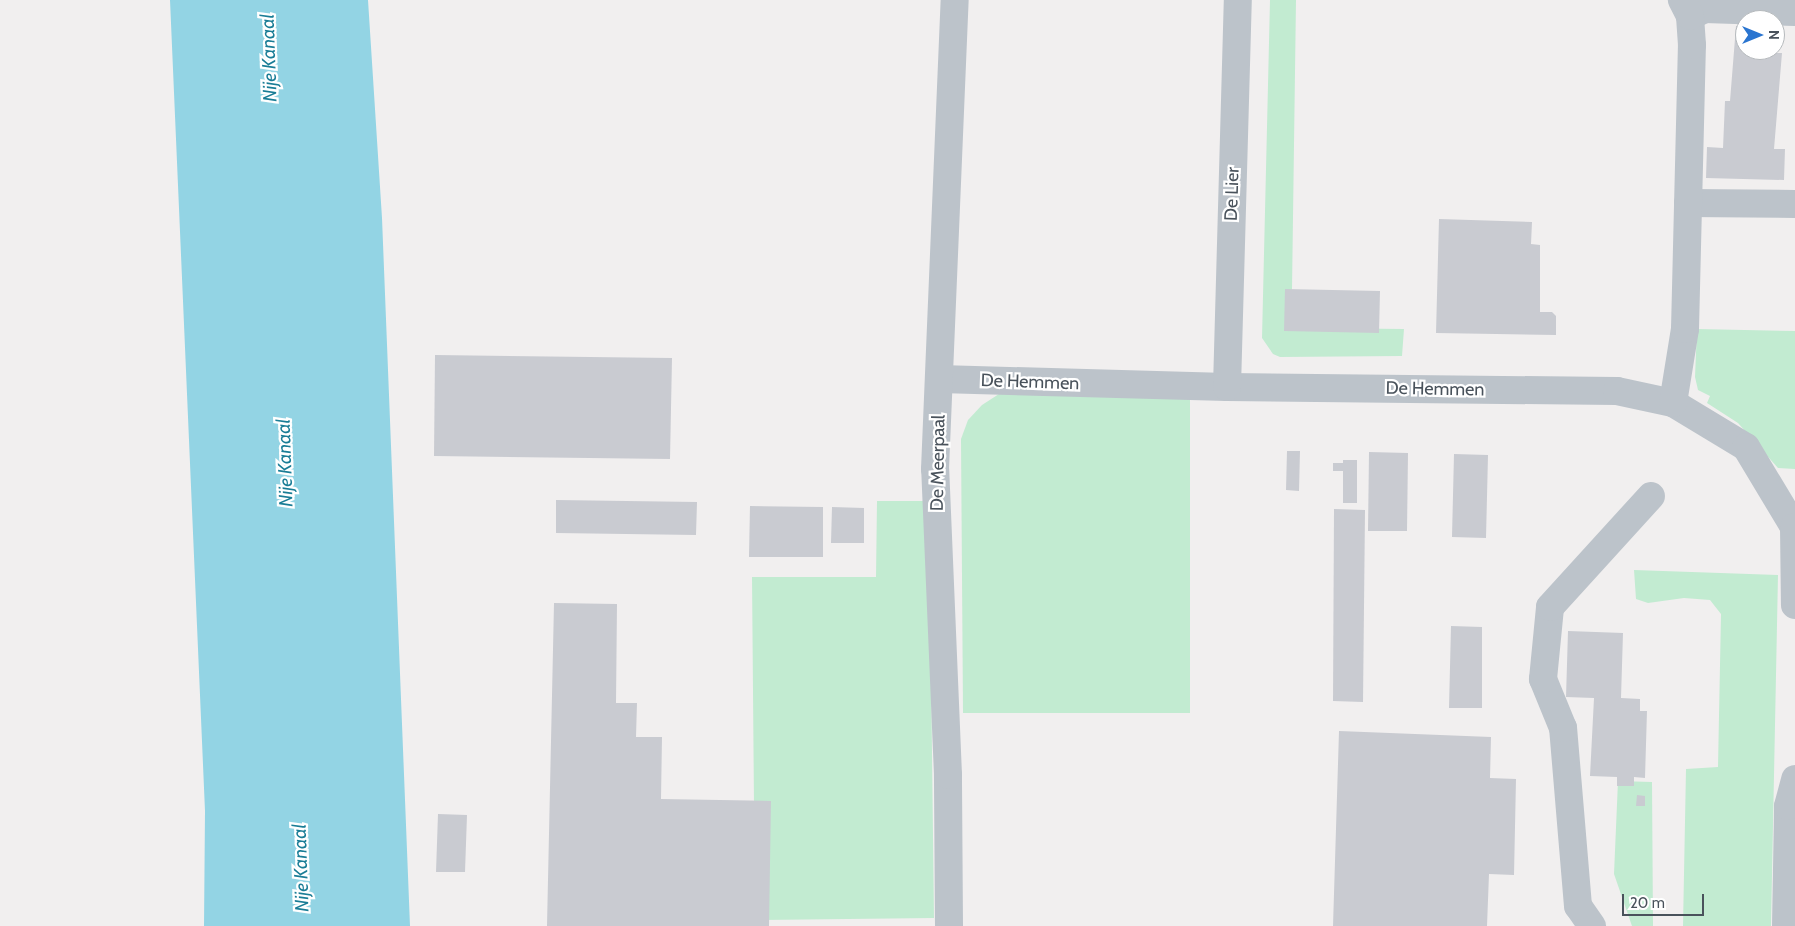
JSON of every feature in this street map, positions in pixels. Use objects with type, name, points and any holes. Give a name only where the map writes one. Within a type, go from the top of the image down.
[{"type":"street","name":"De Meerpaal","points":[[949,926],[948,775],[935,469],[954,0]]},
{"type":"street","name":"De Lier","points":[[1227,387],[1238,0]]},
{"type":"street","points":[[1673,404],[1685,329],[1692,45],[1686,8],[1795,12]]},
{"type":"street","points":[[1688,202],[1795,204]]},
{"type":"street","name":"De Hemmen","points":[[940,379],[1227,387],[1617,391],[1673,404],[1746,447],[1794,527],[1795,605]]},
{"type":"street","points":[[1592,926],[1578,906],[1563,728],[1543,680],[1550,607],[1652,496]]},
{"type":"street","points":[[1786,926],[1788,806],[1795,779]]},
{"type":"green space","points":[[1270,0],[1296,0],[1292,290],[1310,328],[1404,329],[1402,356],[1280,357],[1273,354],[1262,338]]},
{"type":"green space","points":[[1697,329],[1795,331],[1795,469],[1778,468],[1738,423],[1707,403],[1710,396],[1698,390],[1695,377]]},
{"type":"green space","points":[[1190,390],[1190,713],[963,713],[961,439],[968,420],[982,405],[999,394]]},
{"type":"green space","points":[[877,501],[929,501],[934,918],[755,920],[752,577],[876,577]]},
{"type":"green space","points":[[1634,570],[1778,575],[1771,926],[1683,926],[1686,769],[1718,767],[1721,614],[1710,600],[1684,598],[1648,603],[1636,599]]},
{"type":"green space","points":[[1618,781],[1652,782],[1653,926],[1632,926],[1614,874]]},
{"type":"water","name":"Nije Kanaal","points":[[170,0],[368,0],[382,218],[410,926],[204,926],[205,811]]},
{"type":"building","points":[[1735,38],[1735,60],[1781,60],[1774,149],[1785,149],[1784,180],[1706,178],[1707,147],[1723,148],[1725,101],[1730,101]]},
{"type":"building","points":[[1439,219],[1532,222],[1531,244],[1540,245],[1540,312],[1552,312],[1556,316],[1556,335],[1436,333]]},
{"type":"building","points":[[1285,289],[1380,291],[1379,333],[1284,331]]},
{"type":"building","points":[[435,355],[672,358],[670,459],[434,456]]},
{"type":"building","points":[[1287,451],[1300,451],[1299,491],[1286,490]]},
{"type":"building","points":[[1369,452],[1408,453],[1407,531],[1368,531]]},
{"type":"building","points":[[1454,454],[1488,455],[1486,538],[1452,537]]},
{"type":"building","points":[[1343,460],[1357,460],[1357,503],[1343,503],[1343,471],[1333,471],[1333,463],[1343,463]]},
{"type":"building","points":[[556,500],[697,502],[696,535],[556,533]]},
{"type":"building","points":[[750,506],[823,507],[823,557],[749,557]]},
{"type":"building","points":[[832,507],[864,508],[864,543],[831,543]]},
{"type":"building","points":[[1334,509],[1365,510],[1363,702],[1333,701]]},
{"type":"building","points":[[554,603],[617,604],[616,703],[637,703],[636,737],[662,737],[661,799],[771,801],[769,926],[547,926]]},
{"type":"building","points":[[1451,626],[1482,627],[1482,708],[1449,708]]},
{"type":"building","points":[[1568,631],[1623,633],[1621,698],[1640,699],[1640,711],[1647,711],[1645,778],[1634,777],[1634,786],[1617,786],[1617,777],[1590,776],[1594,698],[1566,697]]},
{"type":"building","points":[[1339,731],[1491,737],[1490,778],[1516,779],[1514,875],[1489,874],[1487,926],[1333,926]]},
{"type":"building","points":[[1637,795],[1645,796],[1645,806],[1636,806]]},
{"type":"building","points":[[438,814],[467,815],[465,872],[436,872]]}]
